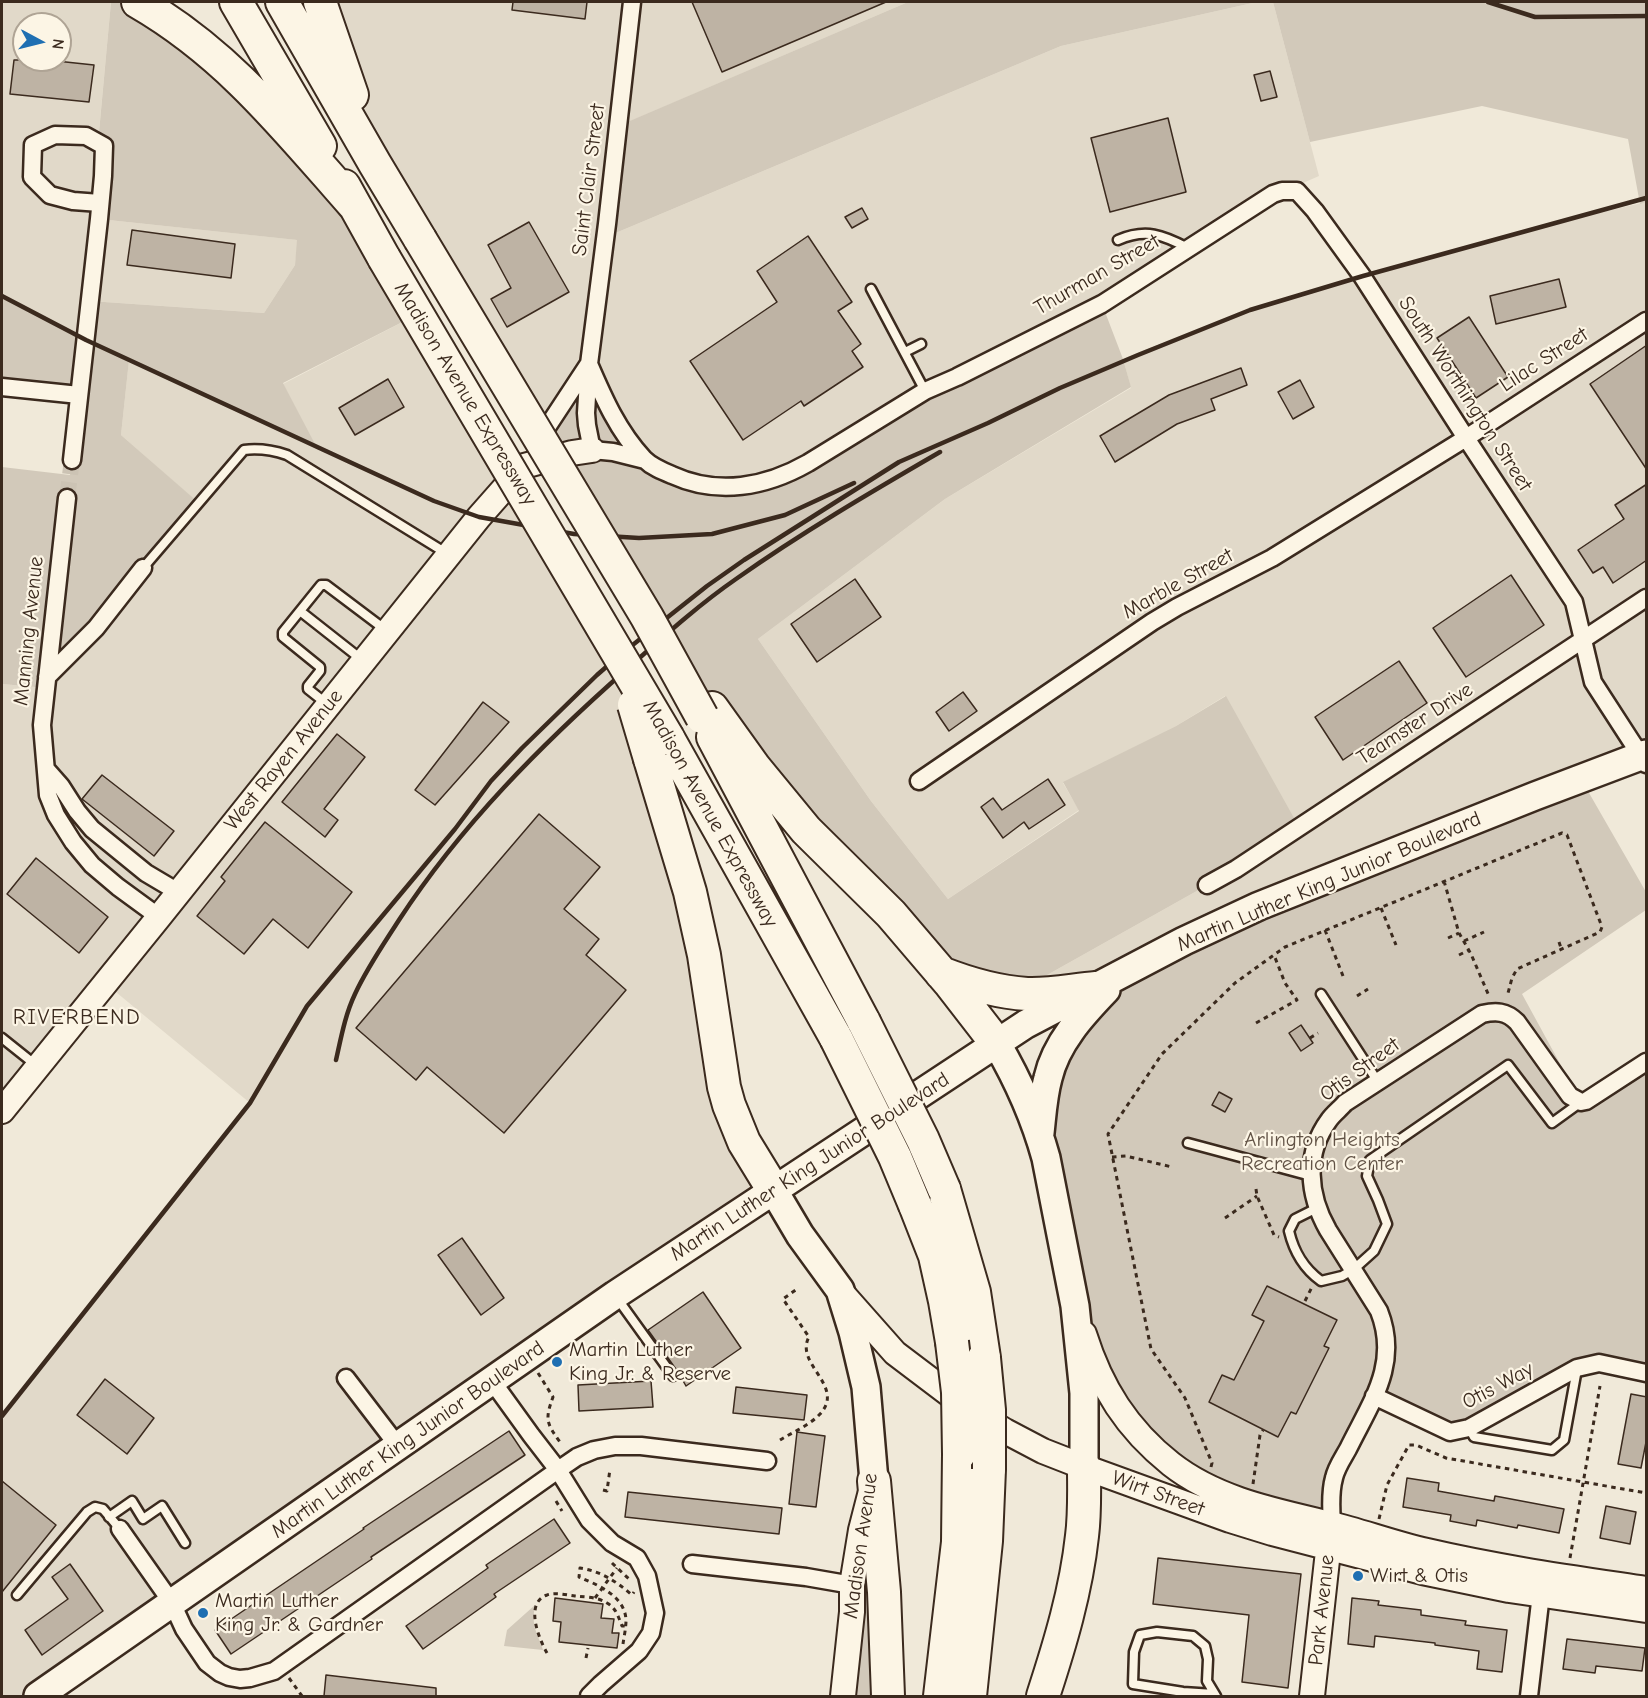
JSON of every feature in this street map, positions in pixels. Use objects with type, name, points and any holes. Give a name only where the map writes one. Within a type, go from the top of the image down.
[{"type":"highway","points":[[138,2],[184,31],[225,65],[266,106],[354,205]]},
{"type":"highway","name":"Madison Avenue Expressway","points":[[236,2],[384,258],[620,655],[659,748],[836,1038],[896,1157],[934,1256],[945,1301],[958,1392],[958,1542],[940,1696]]},
{"type":"highway","name":"Madison Avenue Expressway","points":[[282,2],[375,164],[707,713],[923,1140],[944,1189],[974,1292],[989,1410],[986,1541],[970,1696]]},
{"type":"highway","points":[[320,2],[375,164]]},
{"type":"highway","points":[[707,713],[806,830],[891,914],[997,1044]]},
{"type":"highway","points":[[659,748],[705,955],[724,1087],[744,1142],[774,1191]]},
{"type":"highway","points":[[941,973],[982,987],[1029,994],[1107,983]]},
{"type":"highway","points":[[1043,1696],[1073,1593],[1083,1529],[1084,1467]]},
{"type":"highway","points":[[874,1481],[884,1592],[888,1696]]},
{"type":"main road","points":[[524,466],[592,450]]},
{"type":"main road","name":"West Rayen Avenue","points":[[2,1110],[479,517],[524,466]]},
{"type":"main road","name":"Martin Luther King Junior Boulevard","points":[[38,1696],[615,1295],[1026,1024],[1184,941],[1259,906],[1535,796],[1645,758]]},
{"type":"main road","points":[[1039,1134],[1048,1077],[1057,1054],[1070,1032],[1107,983]]},
{"type":"main road","name":"Wirt Street","points":[[997,1044],[1015,1074],[1039,1134],[1076,1306],[1089,1351],[1099,1375],[1121,1413],[1143,1440],[1172,1465],[1218,1492],[1278,1512],[1330,1536],[1422,1572],[1509,1590],[1647,1610]]},
{"type":"main road","name":"Wirt Street","points":[[774,1191],[800,1235],[840,1290],[895,1353],[965,1406],[1043,1451],[1230,1520],[1647,1588]]},
{"type":"main road","name":"Madison Avenue","points":[[840,1290],[866,1387],[874,1481],[861,1530],[852,1585],[852,1612],[843,1696]]},
{"type":"main road","points":[[1076,1306],[1084,1393],[1084,1467]]},
{"type":"main road","name":"Park Avenue","points":[[1312,1696],[1330,1536]]},
{"type":"street","name":"Saint Clair Street","points":[[592,450],[586,413],[589,364],[608,224],[632,2]]},
{"type":"street","points":[[72,460],[100,203],[104,146],[86,136],[55,135],[33,145],[32,177],[50,195],[73,201],[100,203]]},
{"type":"street","name":"Thurman Street","points":[[925,391],[1102,304],[1273,194],[1287,190]]},
{"type":"street","name":"South Worthington Street","points":[[1287,190],[1297,191],[1305,199],[1361,275],[1574,602],[1593,682],[1645,758]]},
{"type":"street","name":"Lilac Street","points":[[1466,438],[1647,321]]},
{"type":"street","name":"Saint Clair Street","points":[[524,466],[549,423],[589,364]]},
{"type":"street","points":[[589,364],[608,408],[645,460],[682,480],[703,485],[741,487],[790,473],[925,391]]},
{"type":"street","points":[[2,387],[79,395]]},
{"type":"street","name":"Marble Street","points":[[919,781],[1152,622],[1272,558],[1466,438]]},
{"type":"street","points":[[592,450],[613,452],[645,460]]},
{"type":"street","name":"Manning Avenue","points":[[67,498],[42,725],[48,795],[56,815],[73,842],[92,865],[159,917]]},
{"type":"street","points":[[47,677],[96,628],[143,568]]},
{"type":"street","name":"Teamster Drive","points":[[1207,885],[1236,869],[1647,598]]},
{"type":"street","points":[[46,769],[92,829],[146,873],[178,892]]},
{"type":"street","name":"Otis Street","points":[[1330,1536],[1334,1478],[1381,1383],[1386,1363],[1387,1339],[1379,1311],[1328,1230],[1317,1208],[1311,1186],[1311,1167],[1316,1145],[1330,1118],[1345,1103],[1482,1014],[1494,1011],[1510,1016],[1517,1022],[1570,1096],[1581,1102]]},
{"type":"street","points":[[1581,1102],[1647,1062]]},
{"type":"street","name":"Otis Way","points":[[1374,1396],[1450,1432],[1469,1428],[1577,1368],[1599,1363],[1647,1373]]},
{"type":"street","points":[[346,1378],[398,1446]]},
{"type":"street","points":[[492,1381],[558,1470],[589,1520],[612,1543],[637,1558],[647,1576],[655,1613],[651,1633],[639,1652],[590,1696]]},
{"type":"street","points":[[115,1523],[172,1603],[184,1629],[207,1663],[229,1677],[250,1678],[274,1671],[577,1457],[594,1450],[615,1446],[641,1446],[767,1461]]},
{"type":"street","points":[[692,1564],[806,1577],[852,1585]]},
{"type":"street","points":[[1529,1696],[1541,1594]]},
{"type":"lane","points":[[1118,240],[1144,233],[1156,234],[1188,248]]},
{"type":"lane","points":[[871,289],[925,391]]},
{"type":"lane","points":[[905,352],[921,344]]},
{"type":"lane","points":[[143,568],[244,450],[258,448],[286,455],[449,555]]},
{"type":"lane","points":[[328,705],[308,689],[320,667],[283,637],[283,632],[321,585],[326,585],[387,632]]},
{"type":"lane","points":[[300,611],[363,661]]},
{"type":"lane","points":[[1322,994],[1378,1082]]},
{"type":"lane","points":[[2,1038],[38,1066]]},
{"type":"lane","points":[[1317,1208],[1295,1219],[1289,1231],[1293,1249],[1309,1273],[1321,1281],[1342,1276],[1354,1269],[1374,1251],[1387,1224],[1367,1176],[1370,1160],[1508,1065],[1551,1122],[1581,1102]]},
{"type":"lane","points":[[1188,1143],[1311,1176]]},
{"type":"lane","points":[[615,1295],[673,1376]]},
{"type":"lane","points":[[1469,1428],[1474,1437],[1551,1450],[1564,1440],[1577,1368]]},
{"type":"lane","points":[[17,1595],[87,1512],[95,1507],[103,1509],[115,1523],[132,1501],[143,1519],[162,1506],[185,1543]]},
{"type":"lane","points":[[1157,1632],[1192,1636],[1205,1646],[1208,1659],[1207,1681],[1215,1695],[1132,1684],[1134,1652],[1140,1635],[1157,1632]]},
{"type":"path","points":[[1210,1468],[1212,1463],[1185,1398],[1150,1349],[1108,1134],[1162,1054],[1235,982],[1286,946],[1562,833],[1567,835],[1602,927],[1600,932],[1517,969],[1507,997]]},
{"type":"path","points":[[1444,881],[1459,933],[1489,996]]},
{"type":"path","points":[[1381,907],[1396,945]]},
{"type":"path","points":[[1325,930],[1343,976]]},
{"type":"path","points":[[1464,941],[1484,932]]},
{"type":"path","points":[[1448,938],[1459,933]]},
{"type":"path","points":[[1558,942],[1561,948]]},
{"type":"path","points":[[1459,955],[1469,950]]},
{"type":"path","points":[[1256,1023],[1297,1000],[1285,983],[1274,955]]},
{"type":"path","points":[[1357,996],[1368,989]]},
{"type":"path","points":[[1310,1038],[1318,1033]]},
{"type":"path","points":[[1112,1157],[1125,1156],[1172,1167]]},
{"type":"path","points":[[1256,1189],[1275,1235],[1280,1237]]},
{"type":"path","points":[[1225,1218],[1257,1196]]},
{"type":"path","points":[[1305,1301],[1312,1285]]},
{"type":"path","points":[[780,1440],[820,1414],[825,1406],[827,1395],[825,1385],[808,1357],[806,1350],[808,1337],[783,1299],[797,1289]]},
{"type":"path","points":[[538,1373],[553,1397],[547,1420],[551,1431],[560,1443]]},
{"type":"path","points":[[1569,1562],[1600,1386]]},
{"type":"path","points":[[1251,1488],[1260,1435],[1263,1430]]},
{"type":"path","points":[[1378,1523],[1387,1485],[1409,1446],[1416,1445],[1446,1458],[1647,1494]]},
{"type":"path","points":[[603,1490],[607,1491],[610,1469]]},
{"type":"path","points":[[547,1653],[537,1634],[535,1620],[539,1600],[546,1595],[595,1599],[609,1604],[617,1613],[622,1626],[626,1626],[626,1618],[619,1600],[603,1588],[579,1577],[580,1568],[592,1570],[610,1578],[632,1595],[636,1589]]},
{"type":"path","points":[[595,1599],[617,1568],[632,1584]]},
{"type":"path","points":[[586,1658],[588,1648]]},
{"type":"path","points":[[287,1675],[302,1696]]},
{"type":"shaded area","points":[[2,2],[111,2],[98,142],[99,219],[298,240],[295,265],[264,313],[90,301],[86,340],[2,296]]},
{"type":"shaded area","points":[[320,2],[908,2],[619,126],[606,237],[1061,46],[1257,2],[1273,2],[1319,176],[1287,190],[1173,258],[808,463],[741,487],[539,437],[375,164]]},
{"type":"shaded area","points":[[1646,202],[1646,754],[1118,977],[1015,993],[1236,869],[1225,696],[1176,726],[1063,783],[1079,810],[948,899],[871,801],[758,639],[945,499],[1131,388],[1123,359],[1239,315],[1361,275],[1538,227]]},
{"type":"shaded area","points":[[418,314],[620,655],[713,1005],[774,1191],[38,1696],[2,1696],[2,1416],[250,1103],[105,983],[2,1111],[2,684],[45,688],[198,503],[121,435],[129,359],[315,446],[283,384]]},
{"type":"green space","points":[[111,2],[138,2],[242,80],[418,314],[283,383],[316,446],[129,360],[121,435],[199,503],[46,688],[2,684],[2,467],[70,475],[79,396],[2,387],[2,296],[85,339],[90,301],[264,313],[295,265],[297,240],[99,219],[98,143]]},
{"type":"green space","points":[[908,2],[1257,2],[1061,46],[606,237],[618,126]]},
{"type":"green space","points":[[1273,2],[1646,2],[1646,202],[1640,204],[1628,139],[1482,106],[1310,142]]},
{"type":"green space","points":[[1102,304],[1131,387],[945,499],[758,639],[871,801],[948,899],[1079,811],[1063,782],[1176,726],[1226,696],[1299,827],[1236,869],[1015,993],[960,980],[806,830],[647,617],[549,423],[589,364],[645,460],[682,480],[764,482]]},
{"type":"green space","name":"Arlington Heights Recreation Center","points":[[1581,779],[1646,892],[1646,910],[1522,994],[1581,1102],[1646,1062],[1646,1373],[1599,1363],[1450,1432],[1374,1396],[1334,1478],[1331,1512],[1646,1610],[1204,1485],[1099,1375],[1043,1108],[1048,1077],[1118,977]]},
{"type":"green space","points":[[861,1530],[889,1696],[843,1696]]},
{"type":"green space","points":[[535,1605],[534,1624],[543,1650],[504,1646],[507,1630]]},
{"type":"building","points":[[513,2],[587,2],[585,19],[512,10]]},
{"type":"building","points":[[692,2],[886,2],[722,72]]},
{"type":"building","points":[[72,63],[94,65],[89,102],[10,94],[13,72],[72,72]]},
{"type":"building","points":[[1270,71],[1277,97],[1261,101],[1254,75]]},
{"type":"building","points":[[1168,118],[1186,192],[1110,212],[1091,138]]},
{"type":"building","points":[[862,208],[868,219],[852,228],[845,217]]},
{"type":"building","points":[[529,222],[569,292],[507,327],[491,299],[511,288],[488,245]]},
{"type":"building","points":[[132,230],[235,244],[231,278],[127,265]]},
{"type":"building","points":[[808,236],[852,302],[838,311],[861,344],[852,351],[863,367],[804,406],[801,401],[743,440],[690,361],[777,302],[757,271]]},
{"type":"building","points":[[1559,279],[1566,307],[1496,324],[1490,296]]},
{"type":"building","points":[[1469,317],[1508,377],[1476,398],[1437,338]]},
{"type":"building","points":[[1647,345],[1647,470],[1590,384]]},
{"type":"building","points":[[1241,368],[1247,385],[1211,399],[1215,410],[1177,424],[1115,462],[1100,436],[1169,395]]},
{"type":"building","points":[[388,379],[404,407],[355,435],[339,408]]},
{"type":"building","points":[[1300,380],[1314,407],[1293,419],[1278,392]]},
{"type":"building","points":[[1647,484],[1647,560],[1613,583],[1603,567],[1593,573],[1578,550],[1624,519],[1615,505]]},
{"type":"building","points":[[1511,575],[1544,625],[1466,677],[1433,628]]},
{"type":"building","points":[[855,579],[881,617],[817,662],[791,624]]},
{"type":"building","points":[[1399,661],[1427,703],[1343,760],[1315,717]]},
{"type":"building","points":[[963,692],[977,711],[949,731],[936,712]]},
{"type":"building","points":[[483,702],[509,722],[435,805],[415,790]]},
{"type":"building","points":[[337,734],[365,757],[324,809],[338,820],[325,837],[282,802]]},
{"type":"building","points":[[102,775],[174,831],[154,856],[82,799]]},
{"type":"building","points":[[1048,779],[1065,805],[1029,829],[1024,822],[1003,838],[981,807],[993,798],[1002,810]]},
{"type":"building","points":[[539,814],[600,867],[564,909],[599,939],[586,955],[626,990],[504,1133],[427,1067],[416,1080],[356,1028]]},
{"type":"building","points":[[265,822],[352,892],[308,948],[273,919],[244,954],[197,916],[225,881],[221,877]]},
{"type":"building","points":[[36,858],[108,917],[79,953],[7,894]]},
{"type":"building","points":[[1301,1025],[1313,1043],[1301,1051],[1289,1033]]},
{"type":"building","points":[[1219,1092],[1232,1099],[1225,1112],[1212,1105]]},
{"type":"building","points":[[462,1238],[504,1298],[481,1315],[438,1255]]},
{"type":"building","points":[[1267,1286],[1337,1320],[1324,1346],[1329,1348],[1296,1414],[1291,1412],[1278,1437],[1209,1402],[1222,1375],[1234,1380],[1264,1321],[1252,1315]]},
{"type":"building","points":[[703,1292],[741,1348],[686,1386],[648,1330]]},
{"type":"building","points":[[105,1379],[154,1418],[127,1454],[77,1415]]},
{"type":"building","points":[[651,1381],[653,1407],[579,1411],[578,1385]]},
{"type":"building","points":[[736,1387],[807,1395],[804,1420],[733,1413]]},
{"type":"building","points":[[1631,1394],[1647,1397],[1647,1437],[1641,1468],[1618,1464]]},
{"type":"building","points":[[509,1431],[525,1455],[371,1557],[372,1559],[231,1654],[215,1630]]},
{"type":"building","points":[[797,1432],[825,1436],[816,1507],[789,1504]]},
{"type":"building","points":[[1407,1478],[1439,1483],[1438,1491],[1494,1501],[1495,1496],[1564,1509],[1559,1533],[1477,1520],[1476,1526],[1450,1521],[1451,1515],[1403,1507]]},
{"type":"building","points":[[2,1481],[56,1525],[2,1592]]},
{"type":"building","points":[[628,1492],[782,1508],[779,1534],[625,1517]]},
{"type":"building","points":[[1606,1506],[1636,1512],[1630,1544],[1600,1538]]},
{"type":"building","points":[[554,1519],[570,1543],[494,1594],[496,1597],[423,1649],[406,1626],[488,1568],[486,1565]]},
{"type":"building","points":[[1158,1558],[1301,1574],[1288,1688],[1242,1682],[1249,1615],[1153,1604]]},
{"type":"building","points":[[70,1564],[103,1611],[42,1655],[25,1630],[68,1599],[52,1577]]},
{"type":"building","points":[[555,1598],[603,1604],[601,1618],[614,1619],[612,1633],[619,1633],[617,1648],[559,1642],[561,1622],[553,1621]]},
{"type":"building","points":[[1352,1598],[1379,1601],[1378,1605],[1421,1610],[1421,1615],[1466,1621],[1465,1625],[1507,1630],[1502,1672],[1477,1669],[1479,1651],[1435,1645],[1435,1643],[1375,1636],[1374,1647],[1348,1644]]},
{"type":"building","points":[[1567,1639],[1645,1648],[1642,1671],[1596,1666],[1595,1673],[1563,1669]]},
{"type":"building","points":[[326,1675],[436,1688],[436,1696],[324,1696]]},
{"type":"tunnel","points":[[67,498],[72,460]]},
{"type":"railway","points":[[1488,2],[1535,17],[1646,16]]},
{"type":"railway","points":[[2,1416],[250,1103],[307,1006],[455,829],[491,781],[597,675],[707,586],[899,462],[1138,355],[1250,310],[1363,276],[1646,198]]},
{"type":"railway","points":[[2,296],[86,340],[434,501],[479,517],[574,534],[639,538],[712,534],[785,515],[854,483]]},
{"type":"railway","points":[[336,1060],[346,1018],[355,994],[399,920],[449,851],[534,756],[627,669],[680,622],[722,589],[811,529],[940,452]]},
{"type":"place","name":"Martin Luther King Jr. & Reserve","points":[[557,1362]]},
{"type":"place","name":"Wirt & Otis","points":[[1358,1576]]},
{"type":"place","name":"Martin Luther King Jr. & Gardner","points":[[203,1613]]},
{"type":"district","name":"RIVERBEND","points":[[77,1018]]}]
